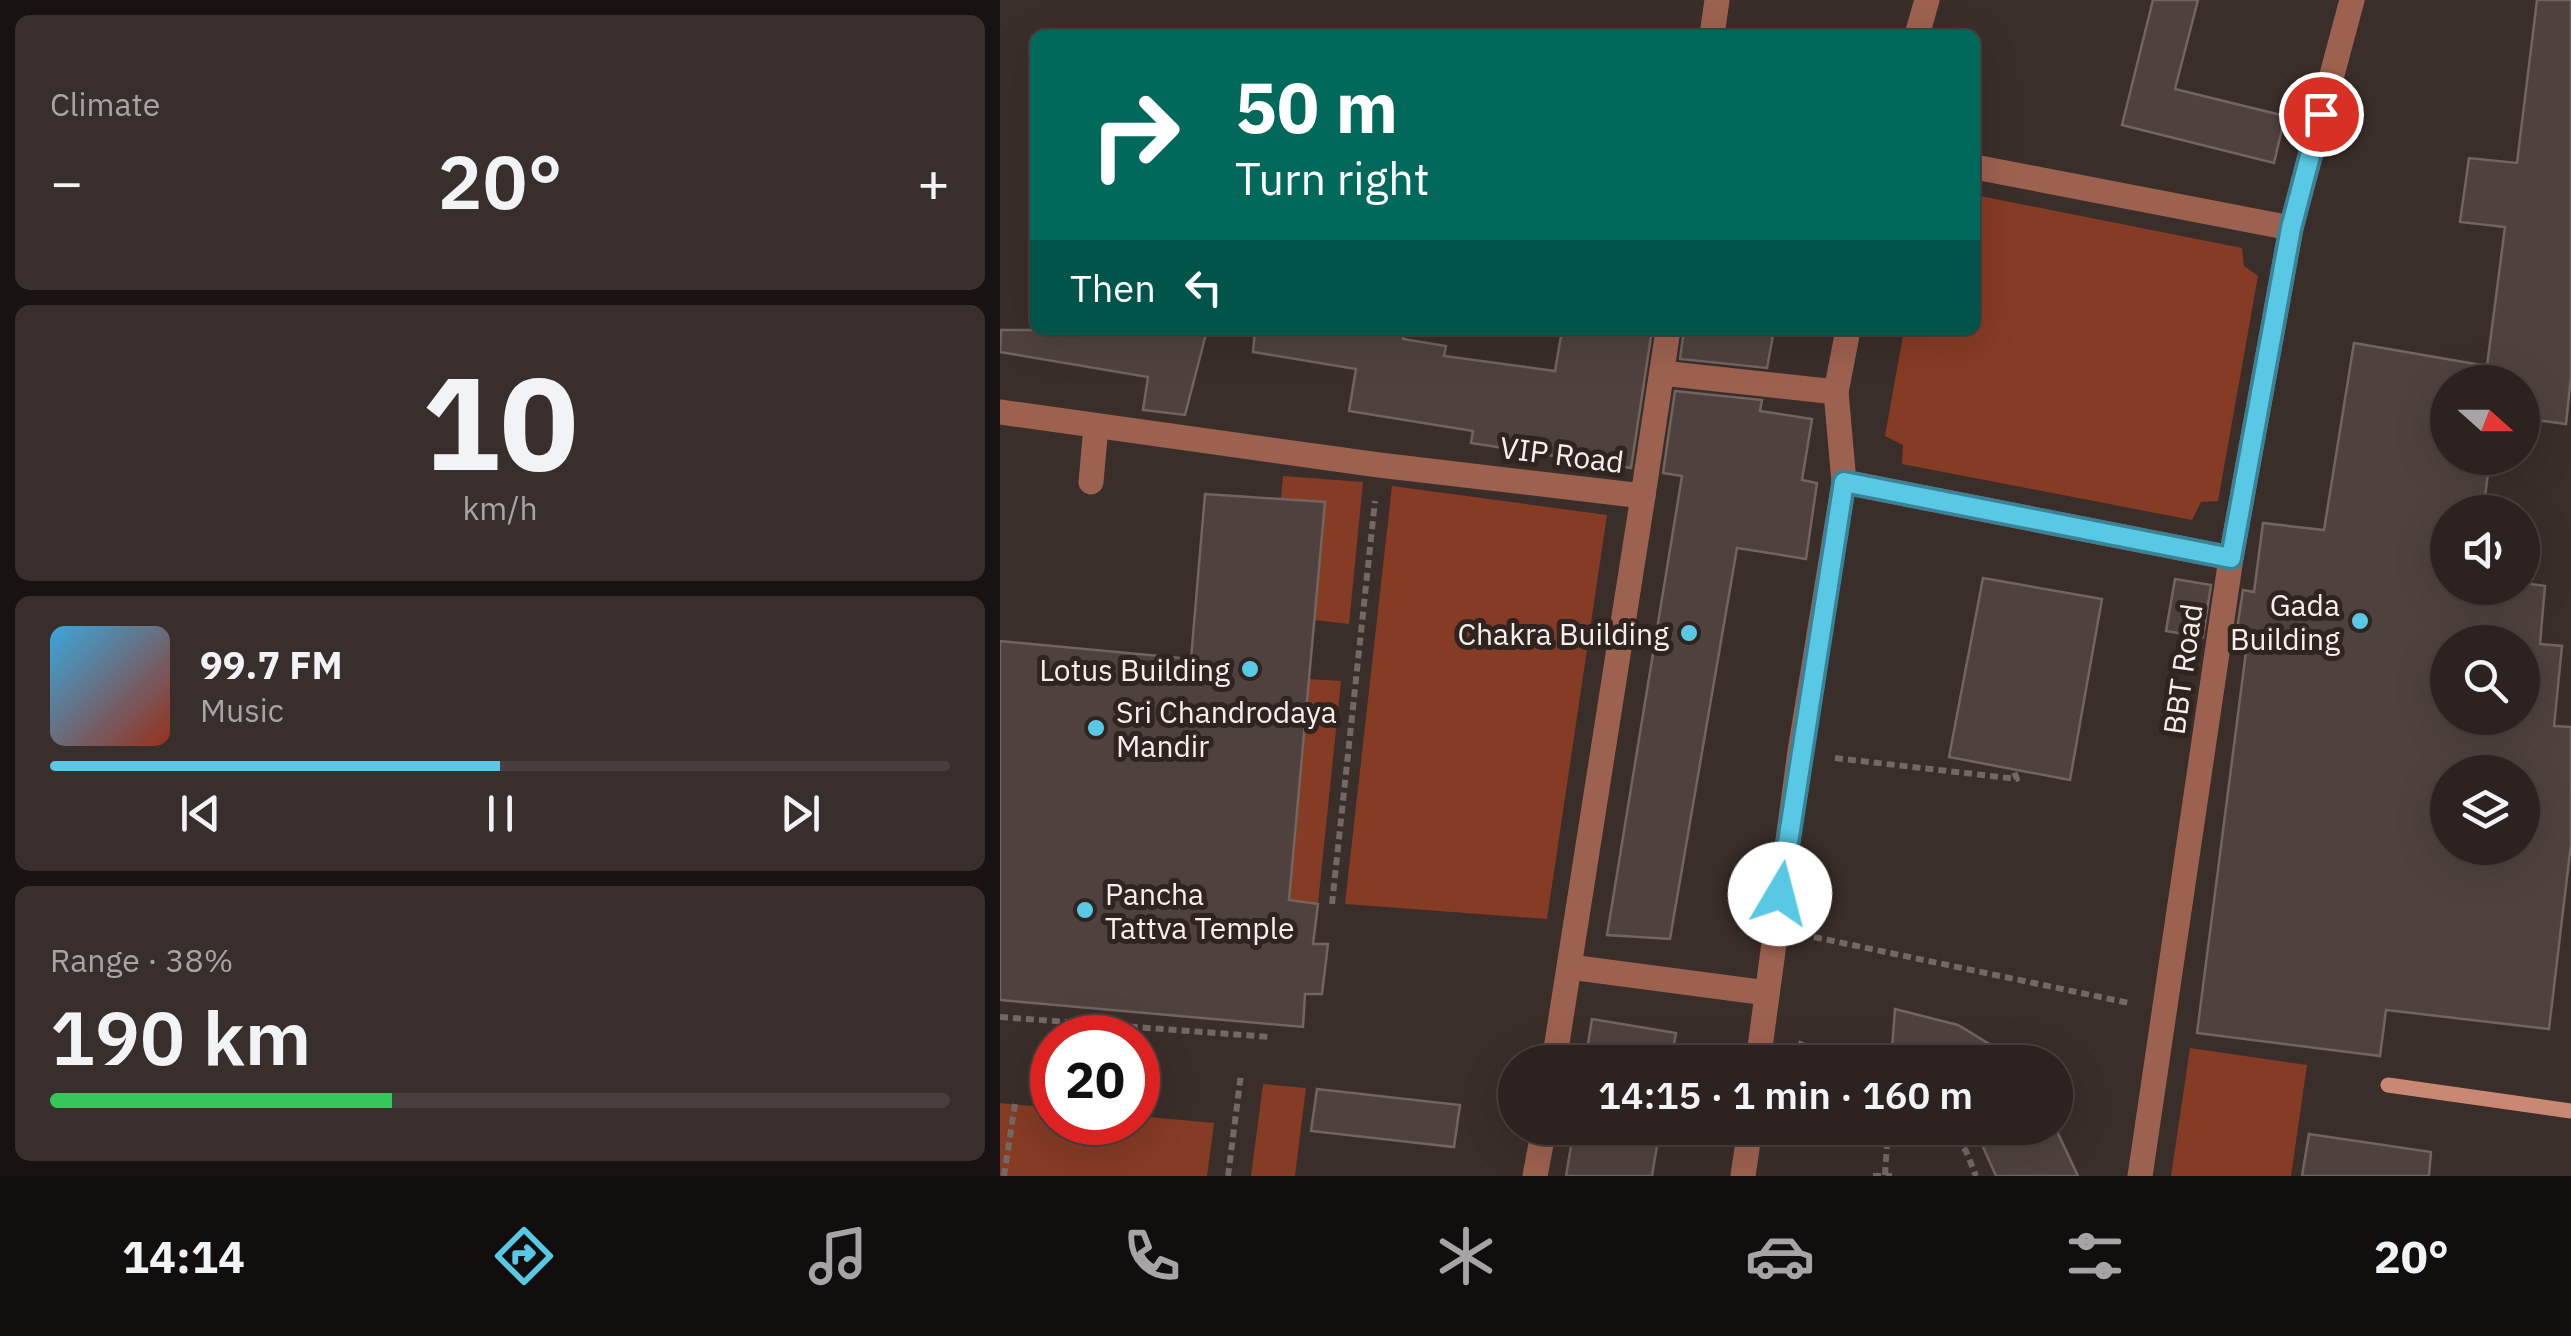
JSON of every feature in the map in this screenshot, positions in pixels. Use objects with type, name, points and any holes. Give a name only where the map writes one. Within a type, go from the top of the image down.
[{"type":"street","points":[[1713,30],[1717,0]]},
{"type":"street","points":[[1918,30],[1927,0]]},
{"type":"street","name":"BBT Road","points":[[2140,1176],[2231,558],[2291,228],[2352,0]]},
{"type":"street","points":[[1980,168],[2291,228]]},
{"type":"street","points":[[1644,496],[1667,335]]},
{"type":"street","points":[[1760,1045],[1800,751],[1844,482],[1836,392],[1847,335]]},
{"type":"street","points":[[1662,373],[1836,392]]},
{"type":"street","name":"VIP Road","points":[[1000,412],[1379,466],[1644,496],[1557,1045]]},
{"type":"street","points":[[1090,482],[1096,426]]},
{"type":"street","points":[[1844,482],[2231,558]]},
{"type":"street","points":[[1570,967],[1767,992]]},
{"type":"street","points":[[1536,1176],[1541,1145]]},
{"type":"street","points":[[1743,1176],[1748,1145]]},
{"type":"path","points":[[1332,904],[1379,466]]},
{"type":"path","points":[[1800,751],[2017,779],[2013,769]]},
{"type":"path","points":[[1775,929],[2165,1010]]},
{"type":"path","points":[[1000,1017],[1270,1037]]},
{"type":"path","points":[[1791,1039],[1803,1045]]},
{"type":"path","points":[[1228,1176],[1242,1074]]},
{"type":"path","points":[[1004,1176],[1015,1104]]},
{"type":"path","points":[[1872,1176],[1888,1175],[1888,1145]]},
{"type":"path","points":[[1961,1145],[1976,1176]]},
{"type":"shaded area","points":[[1980,196],[2242,248],[2244,266],[2258,276],[2218,501],[2201,502],[2192,520],[1902,464],[1903,445],[1885,436],[1903,335],[1980,335]]},
{"type":"shaded area","points":[[1283,476],[1363,482],[1349,624],[1314,620],[1325,502],[1281,498]]},
{"type":"shaded area","points":[[1392,486],[1607,515],[1547,919],[1345,904]]},
{"type":"shaded area","points":[[1309,679],[1341,681],[1318,904],[1289,900]]},
{"type":"shaded area","points":[[2190,1048],[2307,1065],[2291,1176],[2171,1176]]},
{"type":"shaded area","points":[[1263,1084],[1306,1088],[1295,1176],[1251,1176]]},
{"type":"shaded area","points":[[1000,1103],[1030,1106],[1030,1145],[1160,1145],[1160,1118],[1214,1123],[1207,1176],[1000,1176]]},
{"type":"building","points":[[2153,0],[2198,0],[2175,89],[2285,116],[2274,163],[2122,125]]},
{"type":"building","name":"Gada Building","points":[[2537,0],[2571,0],[2571,376],[2566,424],[2540,420],[2540,365],[2487,365],[2505,227],[2460,222],[2469,158],[2517,163]]},
{"type":"building","points":[[1001,330],[1030,330],[1030,335],[1206,335],[1185,415],[1143,410],[1148,377],[1000,352]]},
{"type":"building","points":[[1255,335],[1404,335],[1403,339],[1446,346],[1444,356],[1555,371],[1561,335],[1651,335],[1631,468],[1471,443],[1473,431],[1349,411],[1356,369],[1253,352]]},
{"type":"building","points":[[1683,335],[1773,335],[1767,368],[1680,359]]},
{"type":"building","name":"Gada Building","points":[[2354,343],[2481,365],[2430,365],[2430,475],[2488,475],[2485,495],[2430,495],[2430,605],[2540,605],[2540,585],[2545,586],[2540,644],[2562,646],[2554,726],[2571,727],[2571,844],[2549,1029],[2386,1010],[2380,1056],[2197,1033],[2247,644],[2235,642],[2243,590],[2254,592],[2263,523],[2324,530]]},
{"type":"building","name":"Chakra Building","points":[[1675,391],[1762,400],[1760,411],[1812,419],[1802,480],[1817,483],[1806,559],[1737,548],[1670,939],[1607,935],[1682,476],[1663,473]]},
{"type":"building","points":[[1205,494],[1325,502],[1289,900],[1318,904],[1313,944],[1328,944],[1322,994],[1305,994],[1303,1027],[1000,1000],[1000,641],[1191,659]]},
{"type":"building","points":[[1983,578],[2102,599],[2070,780],[1949,757]]},
{"type":"building","points":[[2175,579],[2211,585],[2203,637],[2166,631]]},
{"type":"building","points":[[1895,1009],[1958,1025],[1991,1045],[1892,1045]]},
{"type":"building","points":[[1592,1019],[1676,1033],[1674,1045],[1588,1045]]},
{"type":"building","points":[[1317,1089],[1460,1105],[1454,1147],[1311,1131]]},
{"type":"building","points":[[2309,1134],[2431,1152],[2429,1176],[2302,1176]]},
{"type":"building","points":[[1571,1145],[1657,1145],[1652,1176],[1566,1176]]},
{"type":"building","points":[[1982,1145],[2063,1145],[2078,1176],[1996,1176]]},
{"type":"waterway","points":[[2388,1085],[2571,1111]]},
{"type":"place","name":"Gada Building","points":[[2360,621]]},
{"type":"place","name":"Chakra Building","points":[[1689,633]]},
{"type":"place","name":"Lotus Building","points":[[1250,669]]},
{"type":"place","name":"Sri Chandrodaya Mandir","points":[[1096,728]]},
{"type":"place","name":"Pancha Tattva Temple","points":[[1085,910]]},
{"type":"route","points":[[1780,894],[1844,482],[2231,558],[2291,228],[2321,114]]}]
